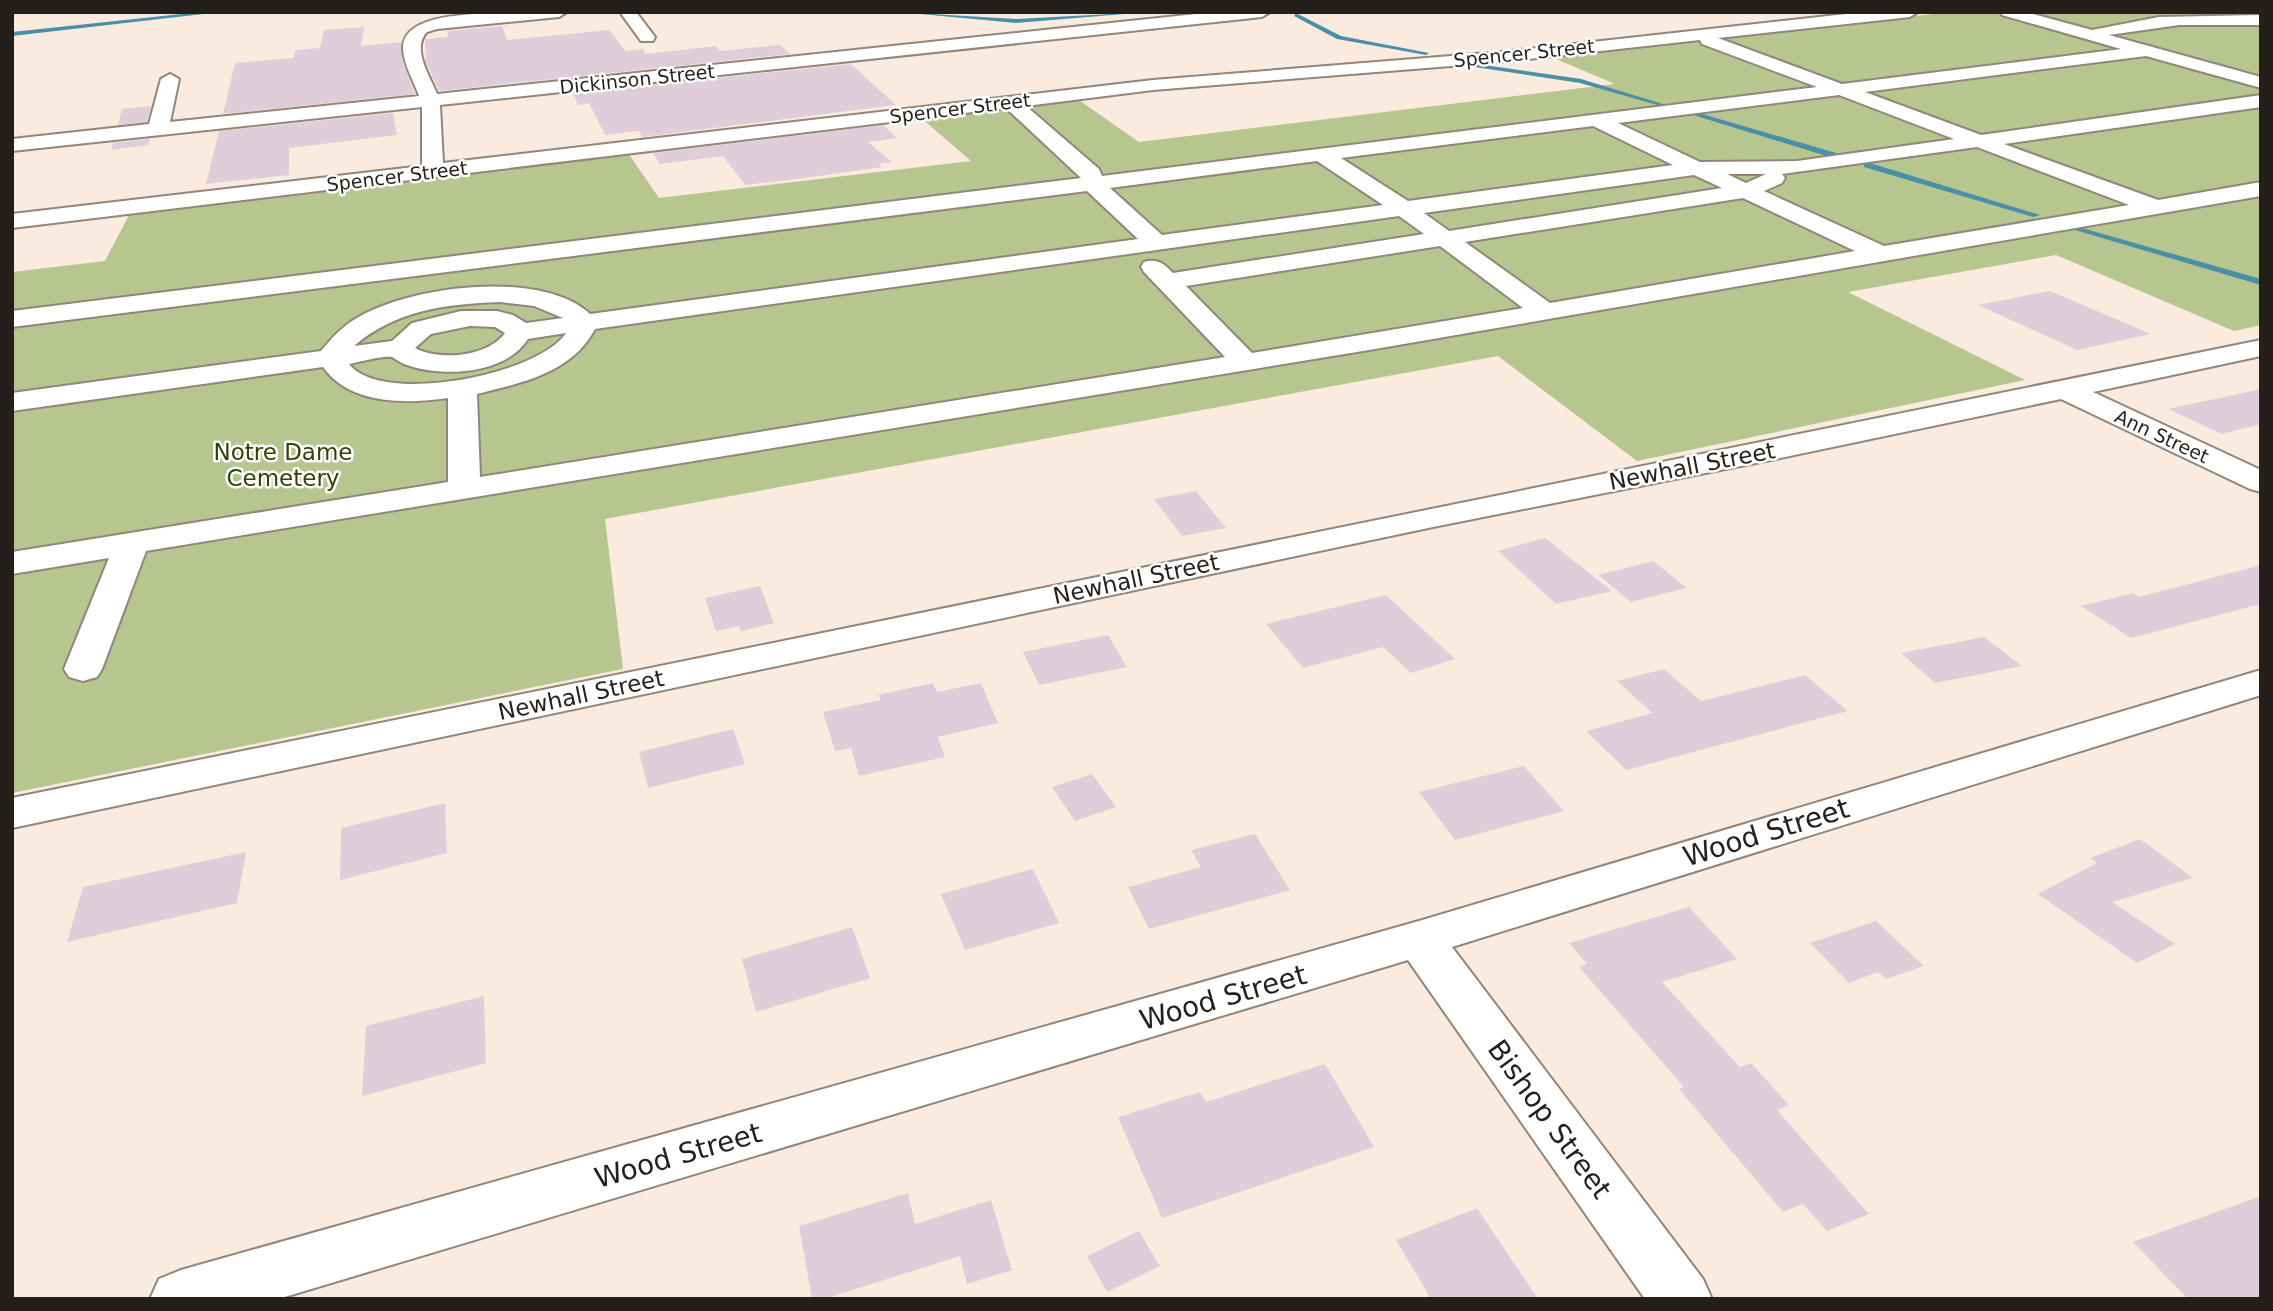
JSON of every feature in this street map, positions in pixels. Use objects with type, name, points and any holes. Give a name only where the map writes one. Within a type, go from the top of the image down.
[{"type":"street","points":[[433,172],[430,101],[413,62],[413,38],[424,27],[559,12]]},
{"type":"street","points":[[628,12],[647,37]]},
{"type":"street","name":"Dickinson Street","points":[[12,145],[1262,12]]},
{"type":"street","name":"Spencer Street","points":[[12,221],[1153,85],[1501,57],[1910,12]]},
{"type":"street","points":[[2008,12],[2261,83]]},
{"type":"street","points":[[2098,33],[2146,22],[2175,19],[2261,20]]},
{"type":"street","points":[[1708,40],[2155,207]]},
{"type":"street","points":[[12,319],[2147,51]]},
{"type":"street","points":[[2193,64],[2234,59]]},
{"type":"street","points":[[158,130],[170,79]]},
{"type":"street","points":[[401,348],[404,354],[412,359],[425,363],[461,362],[496,353],[509,346],[519,331],[1696,168],[1797,167],[2261,101]]},
{"type":"street","points":[[1010,102],[1091,174],[1093,184],[1145,244],[1167,282],[1245,361]]},
{"type":"street","points":[[1597,121],[1878,253]]},
{"type":"street","points":[[1321,155],[1403,208],[1544,311]]},
{"type":"street","points":[[1167,282],[1746,191],[1797,167]]},
{"type":"street","points":[[12,563],[464,491],[2261,189]]},
{"type":"street","points":[[500,294],[546,299],[575,312],[581,323],[580,334],[570,347],[552,359],[527,371],[462,388],[393,391],[365,387],[345,379],[334,368],[330,358],[339,344],[370,322],[418,304],[445,299],[500,294]]},
{"type":"street","points":[[401,348],[405,340],[415,332],[460,319],[504,320],[515,325],[519,331]]},
{"type":"street","points":[[12,402],[401,348]]},
{"type":"street","name":"Newhall Street","points":[[12,813],[1406,522],[1789,447],[2261,348]]},
{"type":"street","points":[[462,388],[464,491]]},
{"type":"street","name":"Ann Street","points":[[2063,389],[2261,482]]},
{"type":"street","points":[[83,668],[132,543]]},
{"type":"street","name":"Wood Street","points":[[181,1299],[1419,939],[2261,682]]},
{"type":"street","name":"Bishop Street","points":[[1419,939],[1681,1299]]},
{"type":"green space","name":"Notre Dame Cemetery","points":[[1952,12],[2261,12],[2261,325],[2234,331],[2056,255],[1848,292],[2025,380],[1637,461],[1498,356],[605,519],[623,669],[12,793],[12,272],[105,261],[129,215],[628,153],[659,198],[971,161],[920,117],[1076,98],[1139,142],[1615,84],[1549,56]]},
{"type":"building","points":[[502,26],[507,40],[609,30],[626,51],[643,49],[645,54],[716,46],[720,51],[780,45],[790,54],[439,91],[426,62],[425,39],[448,37],[447,31]]},
{"type":"building","points":[[364,27],[361,46],[402,42],[403,62],[415,94],[223,114],[235,63],[293,58],[296,50],[320,48],[324,30]]},
{"type":"building","points":[[851,64],[896,105],[642,137],[639,131],[605,135],[589,103],[578,105],[573,93]]},
{"type":"building","points":[[151,106],[147,122],[118,125],[122,109]]},
{"type":"building","points":[[393,113],[397,135],[289,148],[289,175],[206,184],[219,131]]},
{"type":"building","points":[[883,125],[897,138],[868,142],[892,162],[879,164],[882,167],[798,179],[745,185],[723,156],[660,164],[653,153]]},
{"type":"building","points":[[150,139],[148,145],[111,150],[113,143]]},
{"type":"building","points":[[2050,291],[2151,334],[2077,350],[1978,305]]},
{"type":"building","points":[[2261,389],[2261,424],[2222,434],[2168,409]]},
{"type":"building","points":[[1196,491],[1226,528],[1182,536],[1154,499]]},
{"type":"building","points":[[1545,538],[1612,591],[1556,604],[1498,551]]},
{"type":"building","points":[[1653,561],[1687,588],[1631,602],[1598,575]]},
{"type":"building","points":[[2261,565],[2261,604],[2131,638],[2081,606],[2133,593],[2139,597]]},
{"type":"building","points":[[760,586],[774,623],[741,631],[739,626],[716,631],[705,598]]},
{"type":"building","points":[[1386,595],[1455,659],[1411,673],[1383,647],[1303,668],[1266,624]]},
{"type":"building","points":[[1108,635],[1127,667],[1039,685],[1023,652]]},
{"type":"building","points":[[1984,637],[2022,666],[1935,683],[1901,653]]},
{"type":"building","points":[[1664,669],[1701,701],[1805,675],[1848,711],[1626,770],[1586,731],[1652,713],[1617,681]]},
{"type":"building","points":[[933,683],[937,692],[981,683],[998,723],[938,737],[945,757],[859,776],[851,748],[835,751],[823,712],[881,700],[878,695]]},
{"type":"building","points":[[733,729],[745,764],[648,788],[639,752]]},
{"type":"building","points":[[1524,766],[1564,811],[1455,840],[1419,792]]},
{"type":"building","points":[[1092,774],[1116,807],[1075,821],[1052,787]]},
{"type":"building","points":[[445,803],[447,853],[340,880],[341,828]]},
{"type":"building","points":[[1255,834],[1290,890],[1149,929],[1128,887],[1201,867],[1191,850]]},
{"type":"building","points":[[2140,839],[2193,878],[2112,902],[2175,944],[2137,963],[2038,894],[2097,863],[2090,858]]},
{"type":"building","points":[[246,852],[237,903],[67,942],[83,887]]},
{"type":"building","points":[[1033,869],[1059,923],[965,950],[941,894]]},
{"type":"building","points":[[1689,907],[1737,959],[1662,982],[1740,1067],[1751,1063],[1789,1105],[1777,1110],[1869,1214],[1827,1231],[1803,1204],[1783,1212],[1679,1089],[1684,1087],[1579,967],[1587,964],[1569,943]]},
{"type":"building","points":[[1876,921],[1924,966],[1886,979],[1878,972],[1849,983],[1810,943]]},
{"type":"building","points":[[852,927],[870,978],[756,1012],[742,959]]},
{"type":"building","points":[[484,996],[486,1063],[362,1096],[366,1026]]},
{"type":"building","points":[[1325,1064],[1374,1147],[1162,1218],[1118,1117],[1200,1092],[1206,1102]]},
{"type":"building","points":[[908,1193],[915,1224],[991,1200],[1012,1270],[967,1284],[960,1256],[824,1299],[812,1299],[799,1226]]},
{"type":"building","points":[[2261,1196],[2261,1299],[2188,1299],[2133,1242]]},
{"type":"building","points":[[1477,1208],[1538,1299],[1431,1299],[1396,1240]]},
{"type":"building","points":[[1139,1231],[1160,1266],[1107,1292],[1087,1256]]},
{"type":"waterway","points":[[12,34],[218,12]]},
{"type":"waterway","points":[[902,12],[1016,21],[1145,12]]},
{"type":"waterway","points":[[1296,15],[1339,38],[1426,53]]},
{"type":"waterway","points":[[1477,66],[1581,81],[1663,105]]},
{"type":"waterway","points":[[1692,113],[1833,155]]},
{"type":"waterway","points":[[1867,165],[2036,215]]},
{"type":"waterway","points":[[2078,228],[2261,282]]}]
